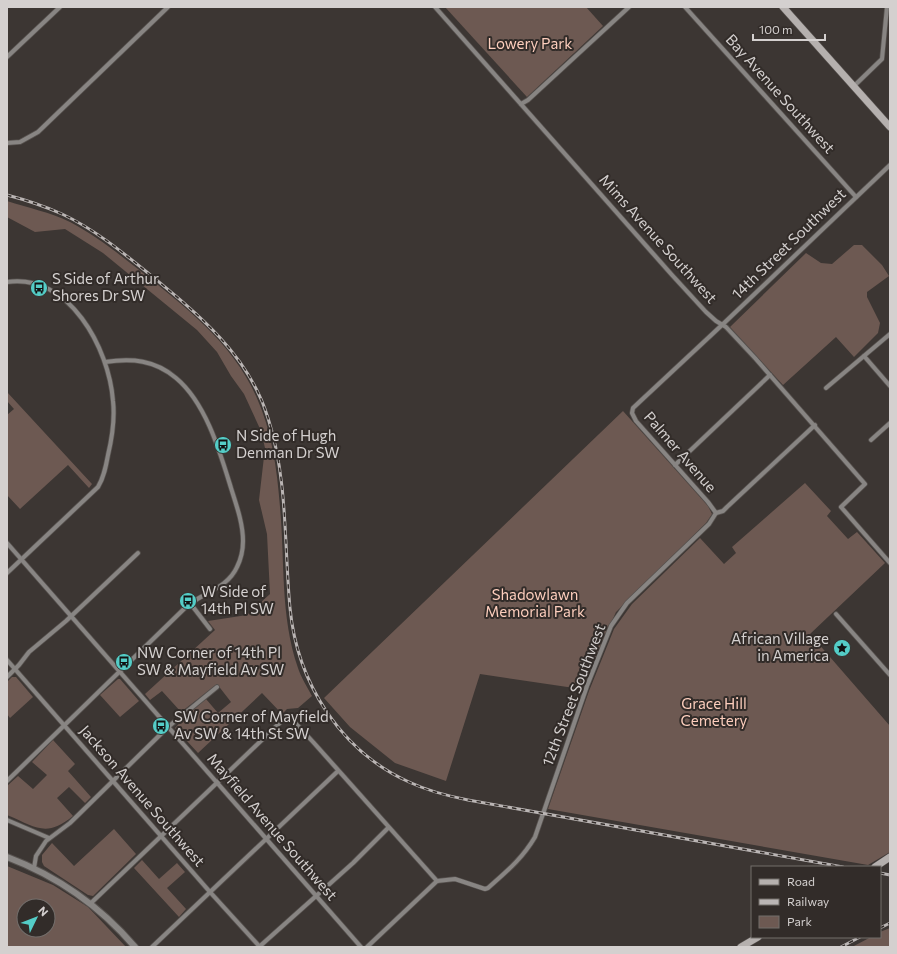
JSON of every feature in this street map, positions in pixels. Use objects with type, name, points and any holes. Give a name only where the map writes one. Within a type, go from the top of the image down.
[{"type":"main road","points":[[783,7],[890,127]]},
{"type":"main road","points":[[877,866],[890,858]]},
{"type":"main road","points":[[741,947],[756,938]]},
{"type":"street","points":[[7,57],[60,7]]},
{"type":"street","points":[[7,143],[16,143],[26,140],[38,132],[168,7]]},
{"type":"street","name":"Mims Avenue Southwest","points":[[435,7],[706,312],[726,328],[755,358],[865,484],[841,507],[890,563]]},
{"type":"street","points":[[521,104],[528,100],[629,7]]},
{"type":"street","name":"Bay Avenue Southwest","points":[[686,7],[856,197]]},
{"type":"street","points":[[854,86],[882,59],[887,7]]},
{"type":"street","name":"14th Street Southwest","points":[[634,406],[722,325],[890,164]]},
{"type":"street","points":[[7,282],[21,281],[47,288],[62,298],[75,311],[93,334],[105,362],[112,393],[113,423],[106,468],[98,487],[7,573]]},
{"type":"street","points":[[826,388],[890,334]]},
{"type":"street","points":[[864,356],[890,386]]},
{"type":"street","points":[[7,781],[190,603],[221,586],[230,578],[237,568],[241,558],[243,543],[242,533],[236,504],[223,462],[199,406],[188,390],[177,378],[155,365],[132,360],[105,362]]},
{"type":"street","points":[[675,465],[770,375]]},
{"type":"street","name":"Palmer Avenue","points":[[634,406],[632,413],[636,421],[716,513]]},
{"type":"street","points":[[871,440],[890,424]]},
{"type":"street","name":"12th Street Southwest","points":[[437,881],[455,879],[485,889],[488,888],[512,867],[527,850],[535,837],[587,686],[611,626],[627,603],[709,524],[716,513],[723,511],[815,425]]},
{"type":"street","name":"Mayfield Avenue Southwest","points":[[7,543],[361,947]]},
{"type":"street","points":[[7,677],[15,670],[29,652],[71,616],[138,553]]},
{"type":"street","points":[[190,603],[210,629]]},
{"type":"street","points":[[836,614],[890,675]]},
{"type":"street","name":"Jackson Avenue Southwest","points":[[7,660],[259,947]]},
{"type":"street","points":[[34,868],[36,856],[42,845],[49,838],[70,823],[168,728],[217,687]]},
{"type":"street","points":[[91,903],[288,715],[437,881],[367,947]]},
{"type":"street","points":[[152,947],[338,771]]},
{"type":"street","points":[[7,820],[49,838]]},
{"type":"street","points":[[259,947],[352,863],[388,828]]},
{"type":"street","points":[[7,857],[34,868],[66,886],[91,903],[117,926],[136,947]]},
{"type":"green space","name":"Lowery Park","points":[[445,7],[586,7],[603,26],[527,97]]},
{"type":"green space","points":[[7,201],[47,213],[70,222],[105,244],[172,296],[205,326],[234,358],[246,377],[262,409],[273,450],[280,507],[284,588],[288,628],[298,668],[312,696],[298,708],[287,709],[282,714],[262,693],[198,753],[175,728],[187,715],[206,699],[218,713],[231,702],[217,684],[181,712],[162,691],[150,700],[145,694],[215,630],[208,621],[247,615],[270,594],[267,534],[259,500],[265,448],[261,431],[244,394],[231,376],[217,352],[197,330],[103,253],[65,229],[35,232],[7,217]]},
{"type":"green space","points":[[854,245],[862,245],[882,265],[889,276],[867,292],[867,297],[880,323],[878,333],[854,357],[836,337],[783,385],[730,327],[806,253],[821,263],[832,264]]},
{"type":"green space","points":[[7,392],[92,484],[89,488],[68,465],[20,509],[7,495],[7,415],[14,409],[7,401]]},
{"type":"green space","name":"Shadowlawn Memorial Park","points":[[623,411],[708,506],[712,514],[706,523],[616,612],[581,689],[480,674],[446,781],[395,763],[350,727],[324,698]]},
{"type":"green space","name":"Grace Hill Cemetery","points":[[805,483],[831,511],[827,516],[848,539],[857,532],[885,563],[810,634],[890,726],[890,852],[868,865],[548,809],[589,691],[614,629],[632,604],[700,538],[724,564],[736,553],[732,547]]},
{"type":"green space","points":[[12,677],[16,677],[33,697],[10,718],[7,714],[7,682]]},
{"type":"green space","points":[[118,679],[120,679],[139,701],[120,717],[100,695]]},
{"type":"green space","points":[[53,740],[75,764],[68,771],[91,797],[85,803],[69,787],[57,798],[73,816],[64,823],[48,829],[34,826],[7,815],[7,786],[18,776],[33,789],[47,775],[32,762]]},
{"type":"green space","points":[[114,829],[136,854],[93,896],[88,895],[44,866],[42,862],[42,855],[52,843],[74,866]]},
{"type":"green space","points":[[142,860],[159,879],[177,863],[185,872],[167,888],[186,909],[179,917],[134,868]]},
{"type":"green space","points":[[7,866],[53,885],[88,907],[126,947],[7,947]]},
{"type":"green space","points":[[890,928],[890,947],[852,947],[869,938],[881,938],[881,932]]},
{"type":"railway","points":[[7,195],[48,208],[74,220],[96,233],[185,304],[219,337],[235,355],[248,374],[259,395],[268,418],[279,465],[284,512],[290,608],[294,635],[302,662],[326,711],[343,733],[362,752],[384,769],[409,782],[431,791],[453,797],[837,866]]},
{"type":"railway","points":[[881,873],[890,875]]},
{"type":"railway","points":[[881,928],[890,923]]},
{"type":"railway","points":[[841,947],[858,938]]},
{"type":"place","name":"S Side of Arthur Shores Dr SW","points":[[39,288]]},
{"type":"place","name":"N Side of Hugh Denman Dr SW","points":[[223,445]]},
{"type":"place","name":"W Side of 14th Pl SW","points":[[188,601]]},
{"type":"place","name":"African Village in America","points":[[842,648]]},
{"type":"place","name":"NW Corner of 14th Pl SW & Mayfield Av SW","points":[[124,662]]},
{"type":"place","name":"SW Corner of Mayfield Av SW & 14th St SW","points":[[161,726]]}]
